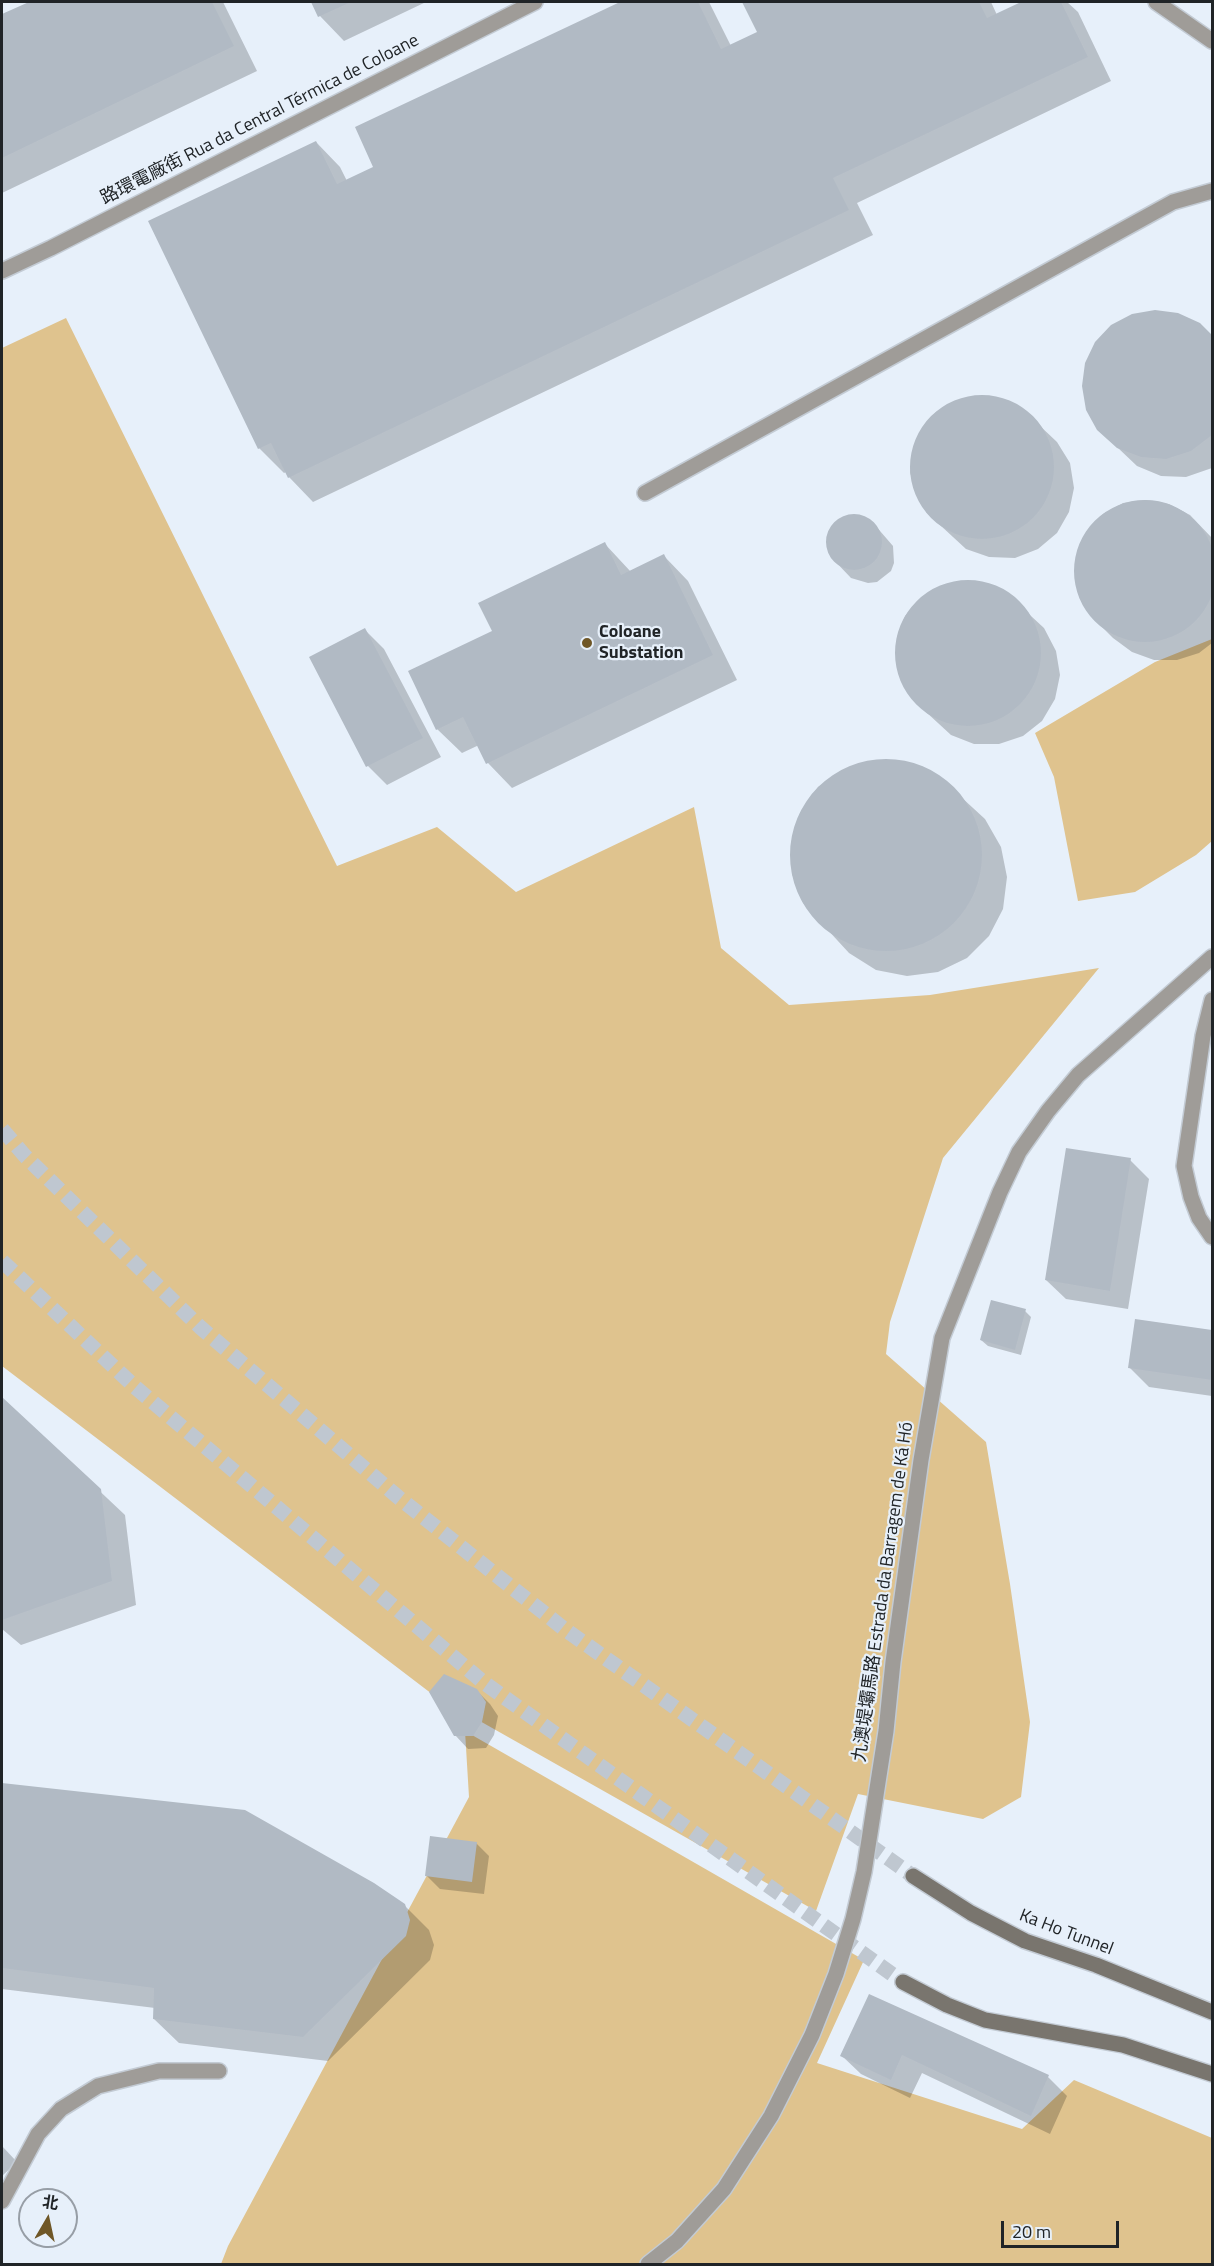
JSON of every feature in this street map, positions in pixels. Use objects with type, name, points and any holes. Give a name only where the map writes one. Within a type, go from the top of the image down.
[{"type":"main road","name":"Ka Ho Tunnel","points":[[913,1876],[971,1913],[1024,1941],[1096,1965],[1212,2012]]},
{"type":"main road","points":[[903,1982],[947,2005],[985,2020],[1123,2045],[1212,2074]]},
{"type":"street","name":"路環電廠街 Rua da Central Térmica de Coloane","points":[[2,271],[535,2]]},
{"type":"street","points":[[1156,2],[1212,41]]},
{"type":"street","points":[[645,493],[1173,202],[1212,191]]},
{"type":"street","name":"九澳堤壩馬路 Estrada da Barragem de Ká Hó","points":[[648,2265],[677,2241],[724,2190],[771,2116],[812,2034],[836,1974],[853,1919],[864,1872],[886,1731],[893,1662],[921,1460],[942,1338],[1000,1191],[1019,1152],[1048,1111],[1078,1075],[1212,957]]},
{"type":"street","points":[[1212,1000],[1203,1036],[1184,1166],[1191,1197],[1199,1218],[1212,1237]]},
{"type":"street","points":[[2,2201],[38,2133],[61,2109],[98,2086],[159,2071],[219,2071]]},
{"type":"shaded area","points":[[66,318],[337,866],[437,827],[516,892],[694,807],[721,948],[789,1005],[930,995],[1099,968],[943,1158],[890,1322],[886,1354],[986,1442],[1030,1722],[1021,1797],[983,1819],[858,1794],[816,1911],[432,1694],[2,1366],[2,348]]},
{"type":"shaded area","points":[[1212,639],[1212,841],[1196,855],[1135,892],[1078,901],[1054,777],[1035,733],[1155,662]]},
{"type":"shaded area","points":[[465,1731],[864,1960],[817,2063],[1022,2129],[1074,2080],[1212,2138],[1212,2264],[221,2264],[228,2246],[469,1797]]},
{"type":"building","points":[[29,2],[212,2],[234,46],[2,158],[2,14]]},
{"type":"building","points":[[311,2],[351,2],[318,17]]},
{"type":"building","points":[[620,2],[698,2],[721,49],[757,32],[742,2],[979,2],[987,18],[1021,2],[1061,2],[1088,57],[833,178],[849,210],[288,478],[271,443],[258,449],[148,221],[316,141],[337,184],[373,167],[355,127]]},
{"type":"building","points":[[1155,310],[1178,313],[1200,323],[1212,335],[1212,435],[1191,451],[1166,459],[1141,457],[1117,448],[1097,430],[1086,410],[1082,386],[1085,363],[1095,342],[1111,325],[1132,314]]},
{"type":"building","points":[[982,395],[1010,400],[1033,416],[1049,439],[1054,467],[1049,495],[1033,518],[1010,534],[982,539],[954,534],[931,518],[915,495],[910,467],[915,439],[931,416],[954,400]]},
{"type":"building","points":[[1145,500],[1172,505],[1195,521],[1211,544],[1216,571],[1211,598],[1195,621],[1172,637],[1145,642],[1118,637],[1095,621],[1079,598],[1074,571],[1079,544],[1095,521],[1118,505]]},
{"type":"building","points":[[848,514],[860,514],[870,518],[878,526],[882,542],[878,558],[870,566],[860,570],[848,570],[838,566],[830,558],[826,548],[826,536],[830,526],[838,518]]},
{"type":"building","name":"Coloane Substation","points":[[605,542],[621,575],[664,554],[713,655],[486,764],[463,717],[436,730],[408,671],[492,631],[478,603]]},
{"type":"building","points":[[968,580],[996,586],[1020,601],[1035,625],[1041,653],[1035,681],[1020,705],[996,720],[968,726],[940,720],[916,705],[901,681],[895,653],[901,625],[916,601],[940,586]]},
{"type":"building","points":[[365,628],[423,738],[366,767],[309,657]]},
{"type":"building","points":[[877,759],[895,759],[923,766],[954,787],[975,818],[982,855],[975,892],[954,923],[923,944],[895,951],[877,951],[841,940],[812,916],[801,900],[794,883],[790,864],[790,846],[801,810],[825,781],[841,770],[858,763]]},
{"type":"building","points":[[1066,1148],[1131,1158],[1110,1291],[1045,1280]]},
{"type":"building","points":[[991,1300],[1026,1309],[1015,1350],[980,1340]]},
{"type":"building","points":[[1135,1319],[1212,1330],[1212,1380],[1128,1368]]},
{"type":"building","points":[[2,1397],[101,1489],[112,1581],[2,1620]]},
{"type":"building","points":[[444,1674],[477,1689],[486,1702],[482,1722],[473,1736],[454,1736],[429,1692]]},
{"type":"building","points":[[2,1783],[245,1810],[374,1883],[405,1904],[410,1920],[406,1936],[303,2037],[153,2019],[154,1988],[2,1968]]},
{"type":"building","points":[[430,1836],[477,1842],[472,1882],[425,1876]]},
{"type":"building","points":[[869,1994],[1049,2075],[1031,2116],[902,2055],[891,2080],[840,2056]]},
{"type":"tunnel","points":[[2,1129],[25,1156],[200,1327],[398,1497],[563,1628],[913,1876]]},
{"type":"tunnel","points":[[2,1261],[135,1387],[483,1682],[903,1982]]},
{"type":"place","name":"Coloane Substation","points":[[587,643]]}]
